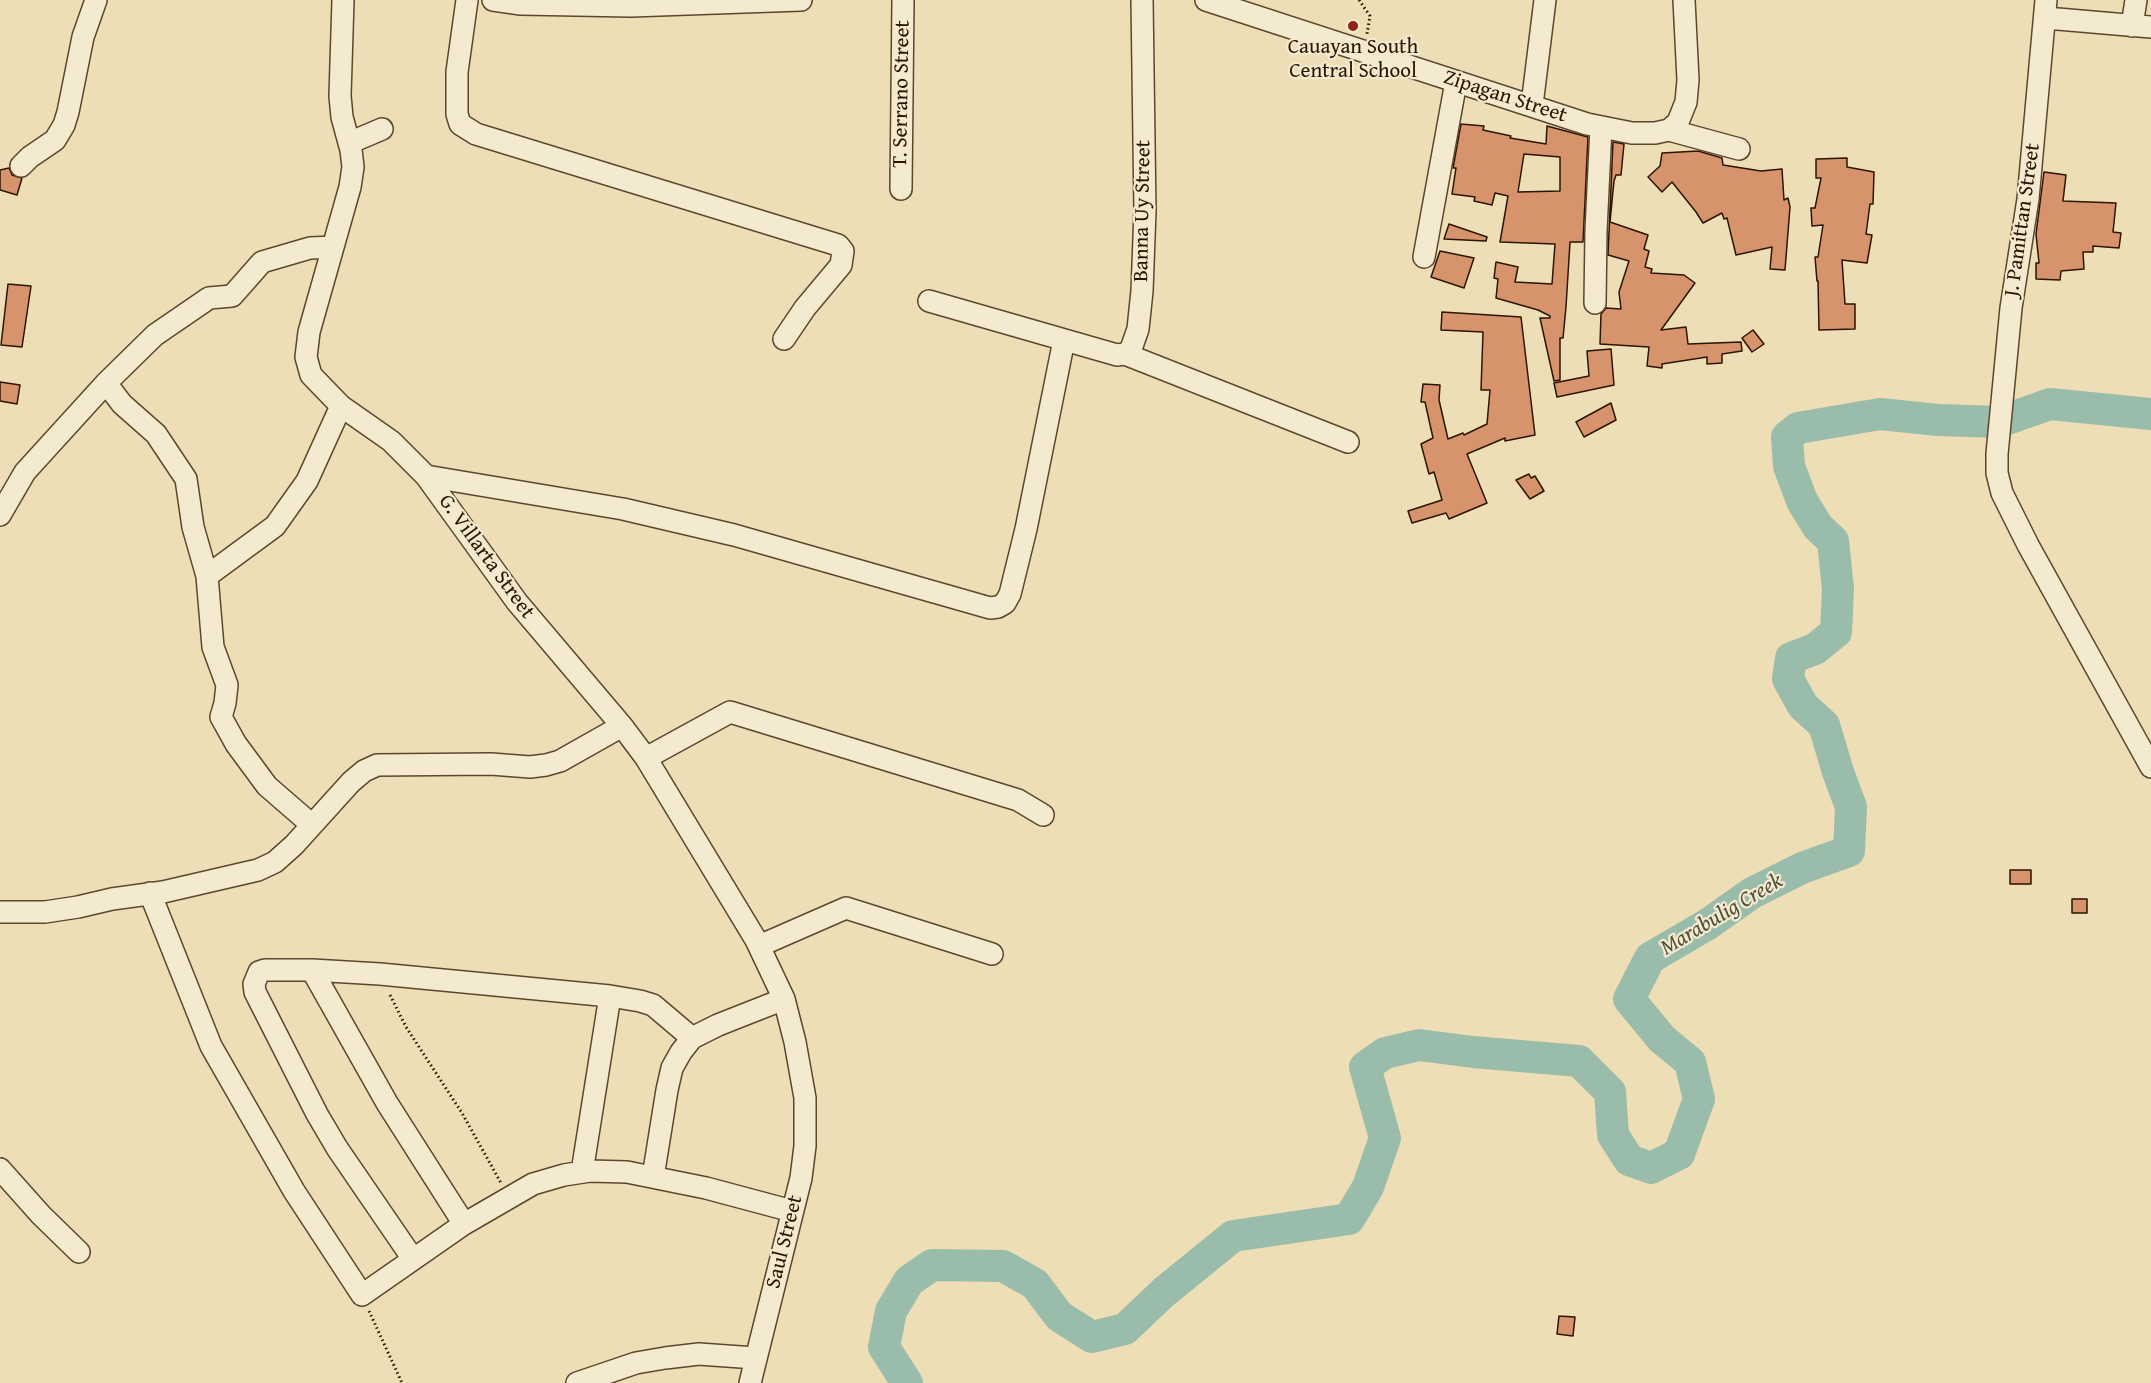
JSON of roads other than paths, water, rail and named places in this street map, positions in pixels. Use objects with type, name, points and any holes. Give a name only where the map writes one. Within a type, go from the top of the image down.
[{"type":"street","points":[[21,166],[55,140],[64,125],[83,37],[96,0]]},
{"type":"street","name":"G. Villarta Street","points":[[343,0],[340,96],[352,167],[350,187],[309,332],[306,357],[311,375],[340,406],[391,441],[426,476],[517,602],[622,726],[646,758],[759,946],[784,999],[795,1042],[805,1098]]},
{"type":"street","points":[[467,0],[457,72],[456,114],[460,124],[476,134],[838,245],[843,251],[841,265],[805,308],[784,339]]},
{"type":"street","points":[[493,0],[521,4],[574,6],[801,0]]},
{"type":"street","name":"T. Serrano Street","points":[[901,189],[903,0]]},
{"type":"street","name":"Banna Uy Street","points":[[1125,354],[1131,349],[1138,329],[1142,291],[1144,211],[1142,0]]},
{"type":"street","name":"Zipagan Street","points":[[1206,0],[1456,82],[1601,126],[1632,133],[1655,133],[1669,130]]},
{"type":"street","points":[[1532,105],[1545,0]]},
{"type":"street","points":[[1669,130],[1678,122],[1686,102],[1688,80],[1684,0]]},
{"type":"street","points":[[2046,9],[2142,26],[2136,0]]},
{"type":"street","name":"J. Pamittan Street","points":[[2046,9],[2028,199],[2011,308],[1998,439],[1997,473],[2002,493],[2028,545],[2151,767]]},
{"type":"street","points":[[1424,257],[1456,82]]},
{"type":"street","points":[[1596,303],[1596,231],[1601,126]]},
{"type":"street","points":[[349,143],[382,129]]},
{"type":"street","points":[[1669,130],[1739,149]]},
{"type":"street","points":[[0,515],[25,472],[106,383],[155,335],[209,298],[232,296],[262,262],[310,248],[333,247]]},
{"type":"street","points":[[929,301],[1117,355],[1125,354],[1348,442]]},
{"type":"street","points":[[426,476],[634,511],[734,535],[990,608],[998,607],[1005,603],[1013,583],[1033,497],[1064,340]]},
{"type":"street","points":[[106,383],[122,404],[156,434],[186,479],[193,527],[207,576],[213,647],[227,685],[221,717],[236,744],[267,786],[312,825]]},
{"type":"street","points":[[207,576],[275,526],[307,481],[340,406]]},
{"type":"street","points":[[646,758],[730,712],[1018,800],[1043,814]]},
{"type":"street","points":[[0,912],[45,912],[258,870],[275,862],[294,845],[351,782],[364,771],[377,765],[491,764],[530,767],[546,765],[560,761],[622,726]]},
{"type":"street","points":[[150,893],[211,1046],[294,1191],[362,1295],[464,1224],[533,1184],[582,1172],[627,1172],[706,1188],[792,1211]]},
{"type":"street","points":[[759,946],[846,908],[992,954]]},
{"type":"street","points":[[413,1260],[317,1114],[255,992],[256,976],[265,970],[380,974],[640,1000],[653,1005],[692,1038]]},
{"type":"street","points":[[312,970],[387,1103],[464,1224]]},
{"type":"street","points":[[582,1172],[610,996]]},
{"type":"street","points":[[652,1177],[672,1068],[681,1052],[692,1038],[718,1025],[784,999]]},
{"type":"street","name":"Saul Street","points":[[750,1383],[801,1178],[805,1146],[805,1098]]},
{"type":"street","points":[[0,1169],[79,1252]]},
{"type":"street","points":[[577,1383],[636,1363],[664,1358],[699,1354],[755,1358]]},
{"type":"waterway","name":"Marabulig Creek","points":[[907,1383],[884,1347],[891,1311],[909,1281],[932,1265],[1003,1266],[1035,1284],[1059,1316],[1092,1337],[1125,1329],[1164,1292],[1233,1236],[1349,1219],[1368,1187],[1385,1138],[1365,1067],[1385,1053],[1419,1045],[1579,1061],[1610,1092],[1613,1135],[1629,1160],[1651,1168],[1679,1154],[1699,1099],[1690,1062],[1662,1039],[1629,999],[1650,958],[1708,924],[1752,893],[1802,868],[1849,851],[1851,807],[1824,725],[1803,706],[1788,679],[1791,658],[1815,649],[1836,632],[1838,589],[1833,541],[1818,527],[1802,501],[1789,466],[1787,437],[1798,428],[1880,414],[1938,420],[1999,422],[2050,404],[2151,414]]},
{"type":"place","name":"Cauayan South Central School","points":[[1353,26]]}]
